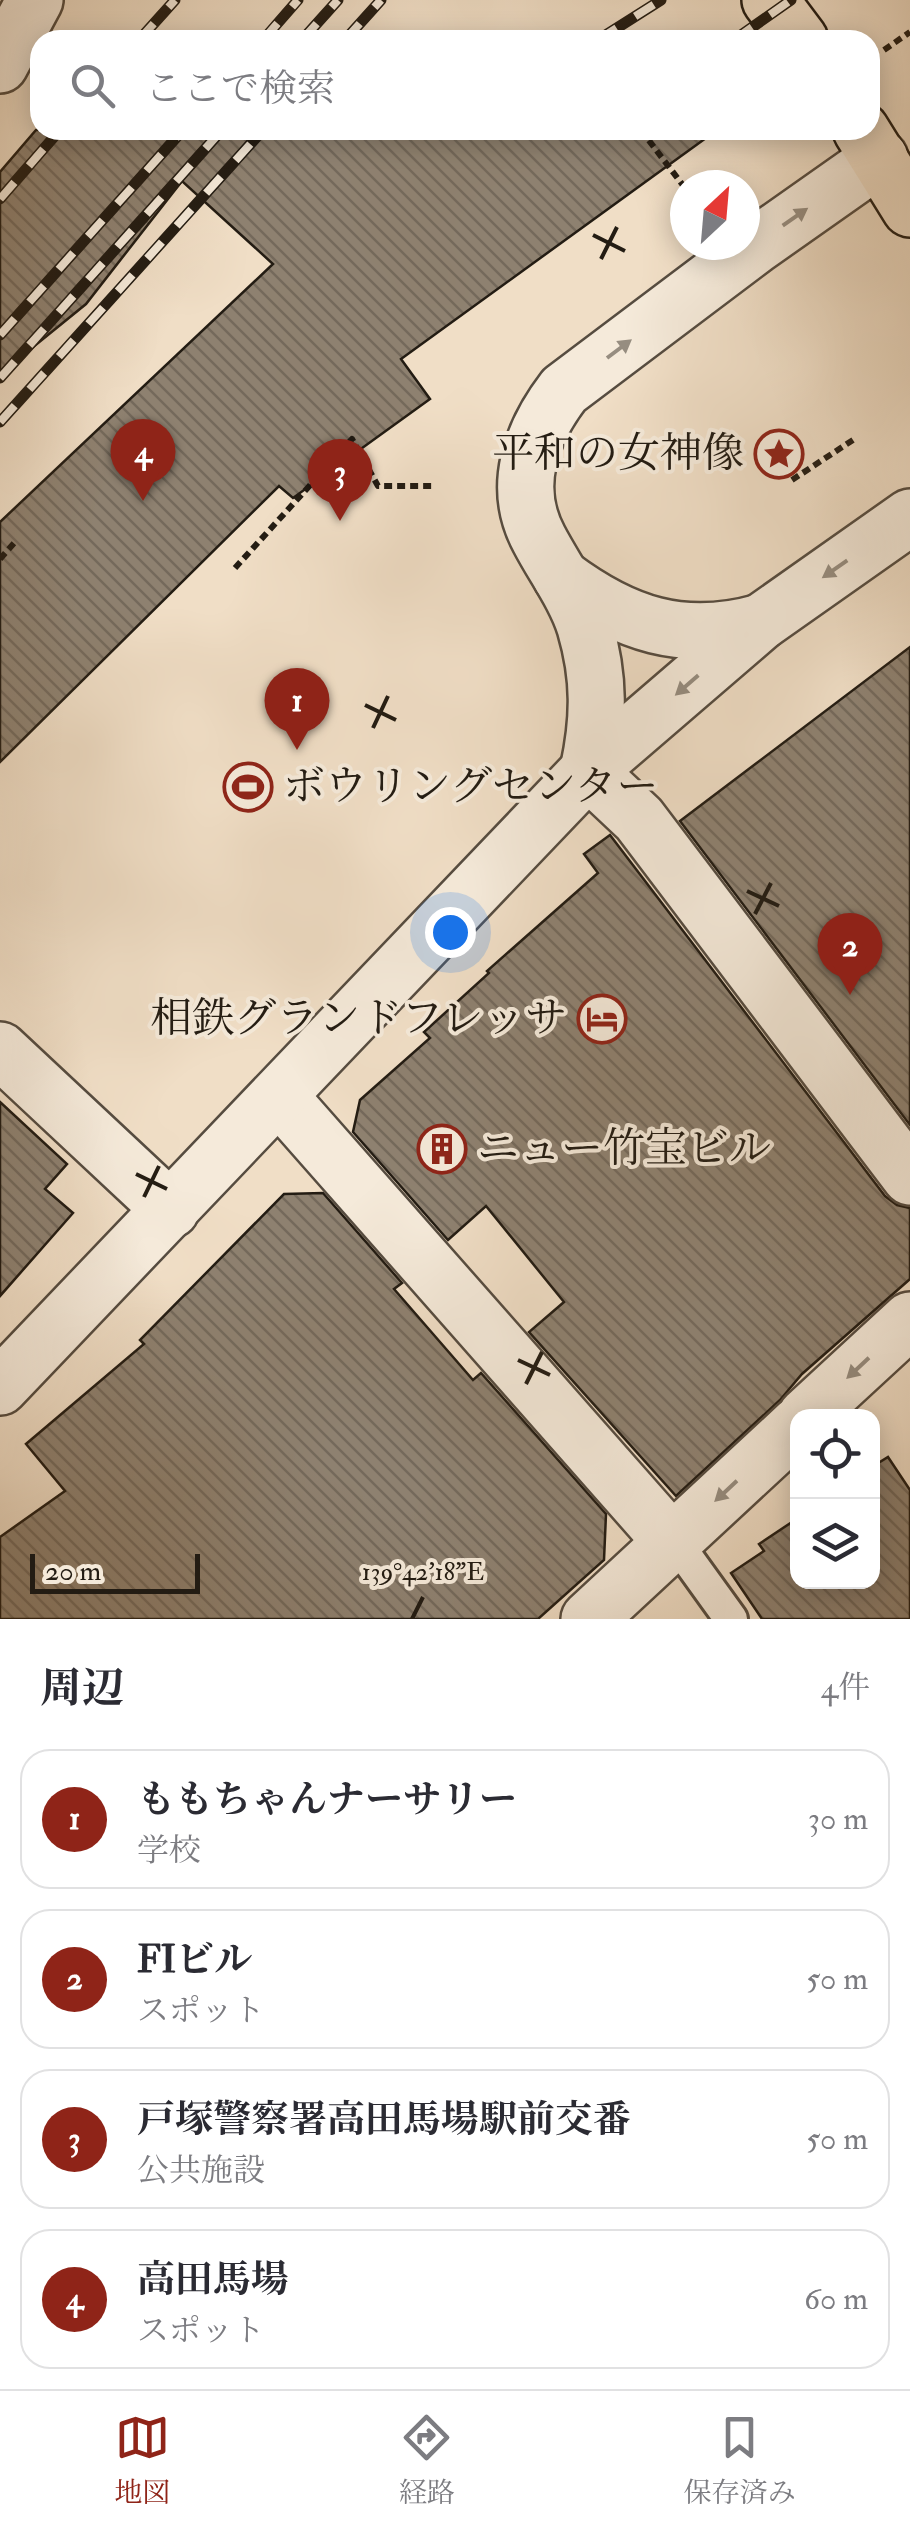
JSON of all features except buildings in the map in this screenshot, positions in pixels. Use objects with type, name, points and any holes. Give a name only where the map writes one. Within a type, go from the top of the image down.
[{"type":"main road","points":[[770,0],[792,30]]},
{"type":"main road","points":[[871,144],[910,209]]},
{"type":"street","points":[[0,65],[35,0]]},
{"type":"street","points":[[588,770],[598,723],[595,672],[584,624],[536,535],[525,488],[534,438],[546,412],[564,390],[755,246],[871,144]]},
{"type":"street","points":[[0,1388],[588,770],[761,622],[910,517]]},
{"type":"street","points":[[561,576],[592,600],[653,626],[708,632],[761,622]]},
{"type":"street","points":[[588,770],[639,819],[910,1177]]},
{"type":"street","points":[[0,1050],[171,1210]]},
{"type":"street","points":[[279,1096],[571,1403],[672,1542]]},
{"type":"street","points":[[814,1409],[910,1320]]},
{"type":"street","points":[[588,1619],[790,1431]]},
{"type":"lane","points":[[672,1542],[731,1619]]},
{"type":"path","points":[[884,50],[910,32]]},
{"type":"path","points":[[649,140],[671,170]]},
{"type":"path","points":[[236,568],[352,439],[378,486],[432,486]]},
{"type":"path","points":[[792,480],[853,440]]},
{"type":"path","points":[[0,559],[16,542]]},
{"type":"railway","points":[[148,30],[175,0]]},
{"type":"railway","points":[[272,30],[298,0]]},
{"type":"railway","points":[[311,30],[338,0]]},
{"type":"railway","points":[[354,30],[381,0]]},
{"type":"railway","points":[[614,30],[661,0]]},
{"type":"railway","points":[[748,30],[791,0]]},
{"type":"railway","points":[[0,199],[51,140]]},
{"type":"railway","points":[[0,335],[174,140]]},
{"type":"railway","points":[[0,378],[213,140]]},
{"type":"railway","points":[[0,422],[254,140]]},
{"type":"place","name":"平和の女神像","points":[[779,454]]},
{"type":"place","name":"高田馬場","points":[[143,501]]},
{"type":"place","name":"戸塚警察署高田馬場駅前交番","points":[[340,521]]},
{"type":"place","name":"ももちゃんナーサリー","points":[[297,750]]},
{"type":"place","name":"ボウリングセンター","points":[[248,787]]},
{"type":"place","name":"FIビル","points":[[850,995]]},
{"type":"place","name":"相鉄グランドフレッサ","points":[[602,1019]]},
{"type":"place","name":"ニュー竹宝ビル","points":[[442,1149]]}]
